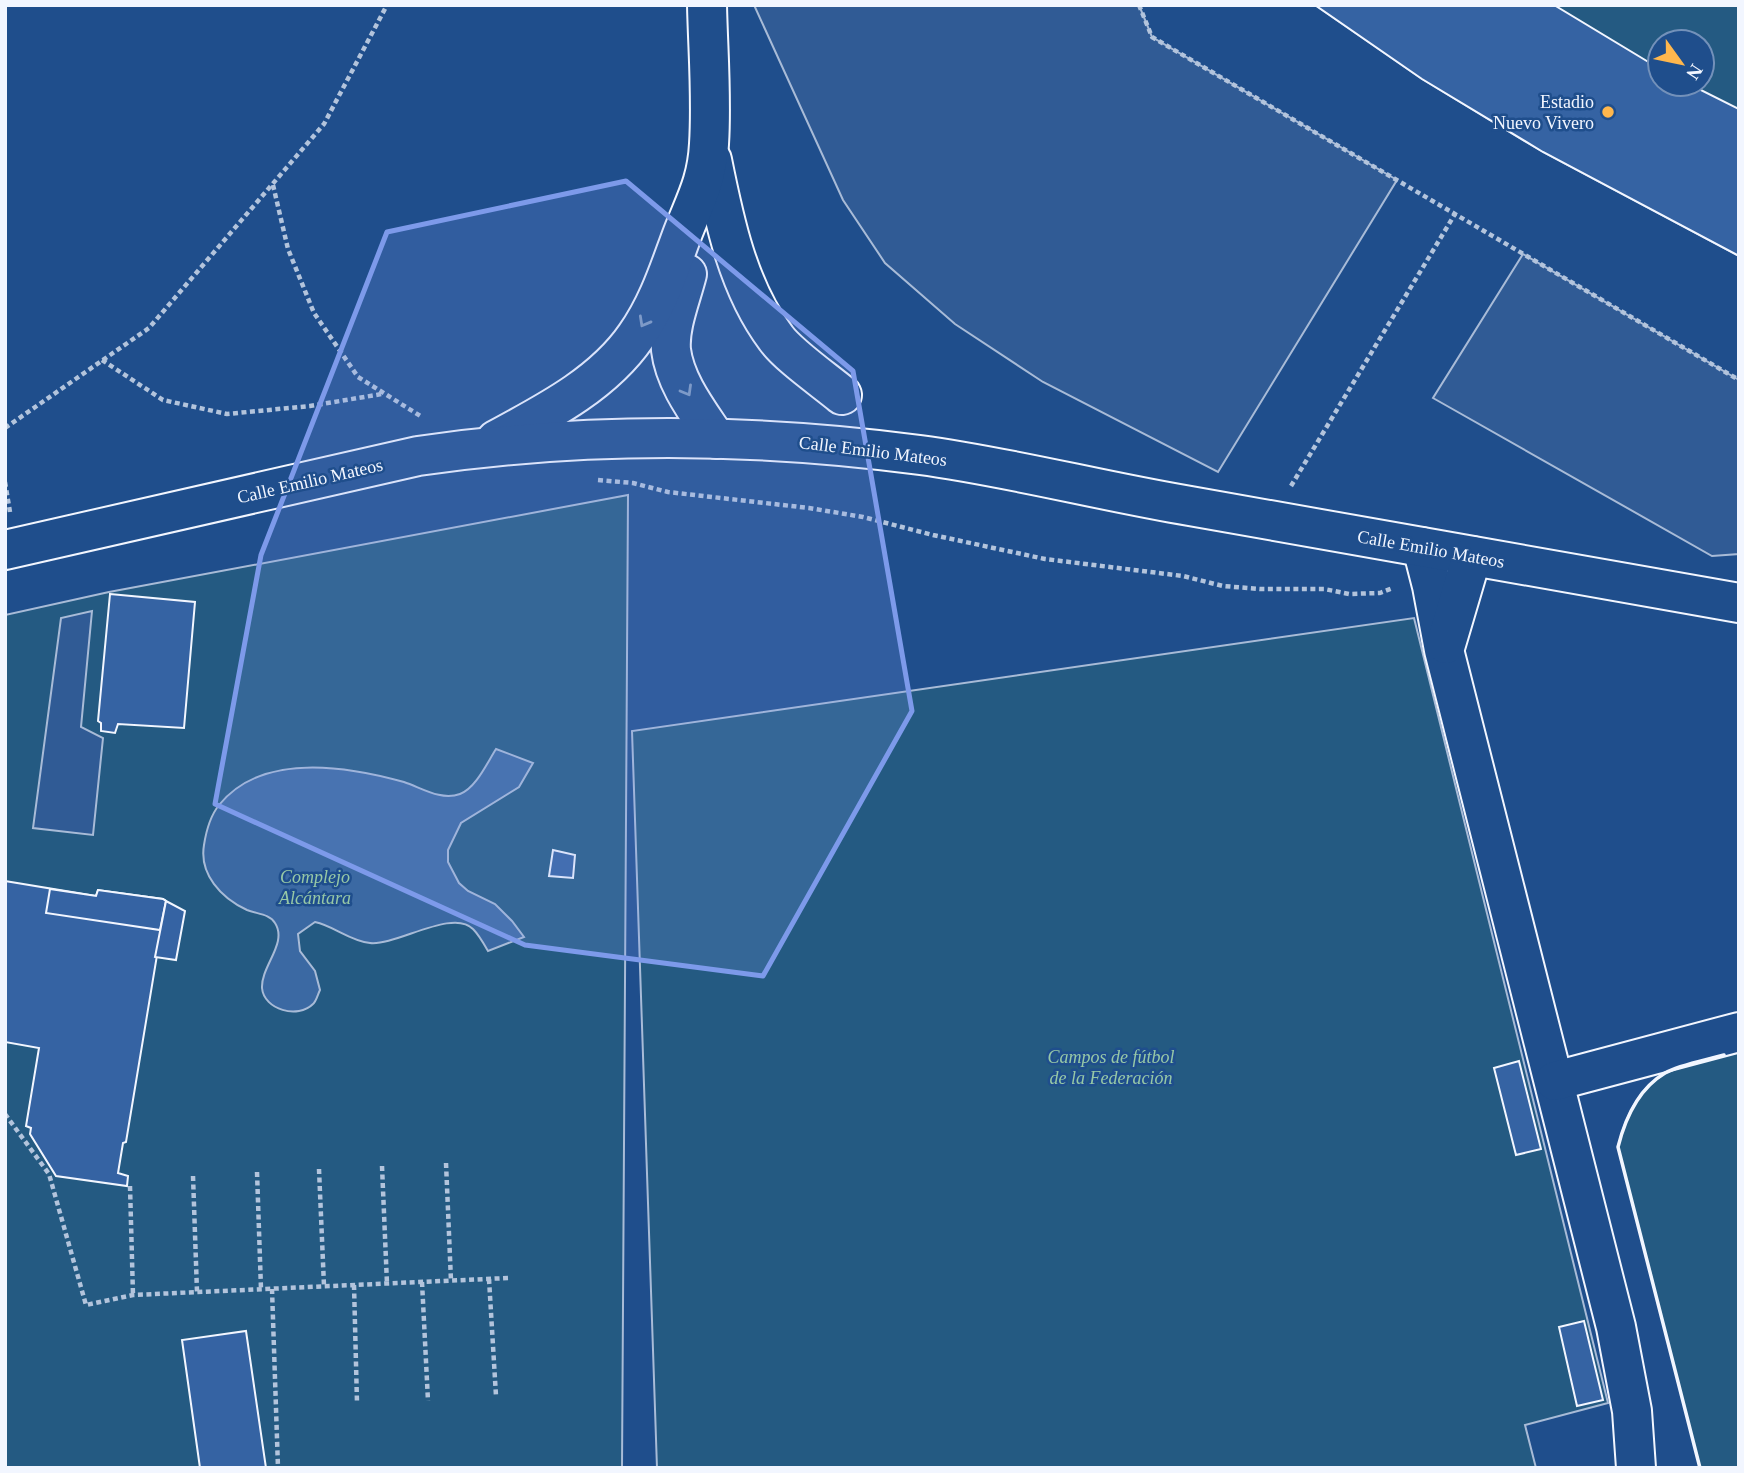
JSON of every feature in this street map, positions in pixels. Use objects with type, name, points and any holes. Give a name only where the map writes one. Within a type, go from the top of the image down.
[{"type":"street","points":[[707,5],[709,144],[704,211],[674,323],[671,348],[675,368],[716,439]]},
{"type":"street","points":[[709,144],[721,203],[750,295],[776,340],[842,395]]},
{"type":"street","points":[[485,446],[543,414],[602,373],[629,345],[665,285],[683,233],[705,184]]},
{"type":"street","name":"Calle Emilio Mateos","points":[[5,550],[418,456],[485,446],[641,439],[716,439],[781,441],[919,455],[1739,603]]},
{"type":"street","points":[[1422,547],[1433,586],[1444,650],[1616,1327],[1632,1411],[1636,1468]]},
{"type":"street","points":[[1444,650],[1472,556]]},
{"type":"street","points":[[1555,1081],[1739,1032]]},
{"type":"path","points":[[5,428],[149,328],[324,124],[387,5]]},
{"type":"path","points":[[1139,5],[1152,37],[1739,380]]},
{"type":"path","points":[[272,184],[288,249],[314,313],[358,377],[427,420]]},
{"type":"path","points":[[1270,520],[1455,214]]},
{"type":"path","points":[[102,360],[163,400],[227,414],[310,406],[383,393]]},
{"type":"path","points":[[592,479],[633,483],[668,492],[863,517],[1045,559],[1183,576],[1223,586],[1324,589],[1349,594],[1380,593],[1396,587],[1433,586]]},
{"type":"path","points":[[5,1114],[49,1174],[86,1305],[133,1295],[508,1278]]},
{"type":"path","points":[[446,1163],[451,1281]]},
{"type":"path","points":[[382,1166],[387,1284]]},
{"type":"path","points":[[319,1169],[324,1286]]},
{"type":"path","points":[[257,1172],[261,1289]]},
{"type":"path","points":[[193,1176],[197,1293]]},
{"type":"path","points":[[130,1186],[133,1295]]},
{"type":"path","points":[[489,1279],[496,1396]]},
{"type":"path","points":[[422,1282],[428,1401]]},
{"type":"path","points":[[354,1285],[357,1403]]},
{"type":"path","points":[[272,1289],[278,1468]]},
{"type":"highlighted area","points":[[626,181],[853,371],[912,711],[763,976],[525,945],[215,804],[261,555],[387,232]]},
{"type":"green space","name":"Estadio Nuevo Vivero","points":[[1315,5],[1739,5],[1739,256],[1543,152],[1422,79]]},
{"type":"green space","name":"Complejo Alcántara","points":[[628,495],[622,1468],[5,1468],[5,615],[109,592]]},
{"type":"green space","name":"Campos de fútbol de la Federación","points":[[1414,618],[1608,1403],[1525,1425],[1536,1468],[657,1468],[632,731]]},
{"type":"green space","points":[[1739,1051],[1739,1468],[1700,1468],[1618,1147],[1624,1126],[1646,1088],[1664,1074],[1679,1067]]},
{"type":"shaded area","points":[[754,5],[1139,5],[1152,37],[1397,180],[1218,472],[1043,382],[955,324],[885,263],[843,200]]},
{"type":"shaded area","points":[[1523,254],[1739,380],[1739,554],[1712,556],[1433,398]]},
{"type":"shaded area","points":[[92,611],[81,727],[103,738],[93,835],[33,828],[61,618]]},
{"type":"shaded area","points":[[496,749],[533,763],[519,787],[461,823],[448,850],[448,862],[459,883],[468,891],[495,904],[524,937],[488,951],[473,929],[464,924],[452,923],[370,943],[315,922],[298,934],[300,951],[315,971],[320,990],[315,1002],[307,1009],[291,1011],[275,1007],[269,1002],[262,988],[265,971],[278,939],[275,923],[267,916],[247,910],[229,899],[214,884],[205,866],[203,856],[206,835],[219,805],[237,788],[258,777],[281,770],[306,768],[357,771],[404,782],[439,795],[453,796],[471,786]]},
{"type":"building","name":"Estadio Nuevo Vivero","points":[[1315,5],[1554,5],[1646,61],[1646,98],[1716,98],[1739,109],[1739,256],[1543,152],[1422,79]]},
{"type":"building","points":[[110,594],[195,602],[184,728],[118,724],[115,733],[101,731],[101,723],[98,721]]},
{"type":"building","points":[[553,850],[575,855],[573,878],[549,876]]},
{"type":"building","points":[[5,881],[96,896],[98,890],[166,901],[126,1142],[123,1143],[118,1173],[128,1176],[127,1186],[56,1176],[30,1134],[31,1128],[26,1126],[39,1048],[5,1042]]},
{"type":"building","points":[[50,889],[96,896],[98,890],[163,899],[166,901],[160,930],[46,913]]},
{"type":"building","points":[[166,901],[185,911],[176,960],[155,957]]},
{"type":"building","points":[[1519,1061],[1541,1149],[1516,1155],[1494,1068]]},
{"type":"building","points":[[1584,1321],[1603,1400],[1577,1406],[1559,1327]]},
{"type":"building","points":[[246,1331],[266,1468],[200,1468],[182,1340]]},
{"type":"wall","points":[[1700,1468],[1618,1147],[1624,1126],[1647,1087],[1665,1073],[1724,1055]]},
{"type":"place","name":"Estadio Nuevo Vivero","points":[[1608,112]]}]
